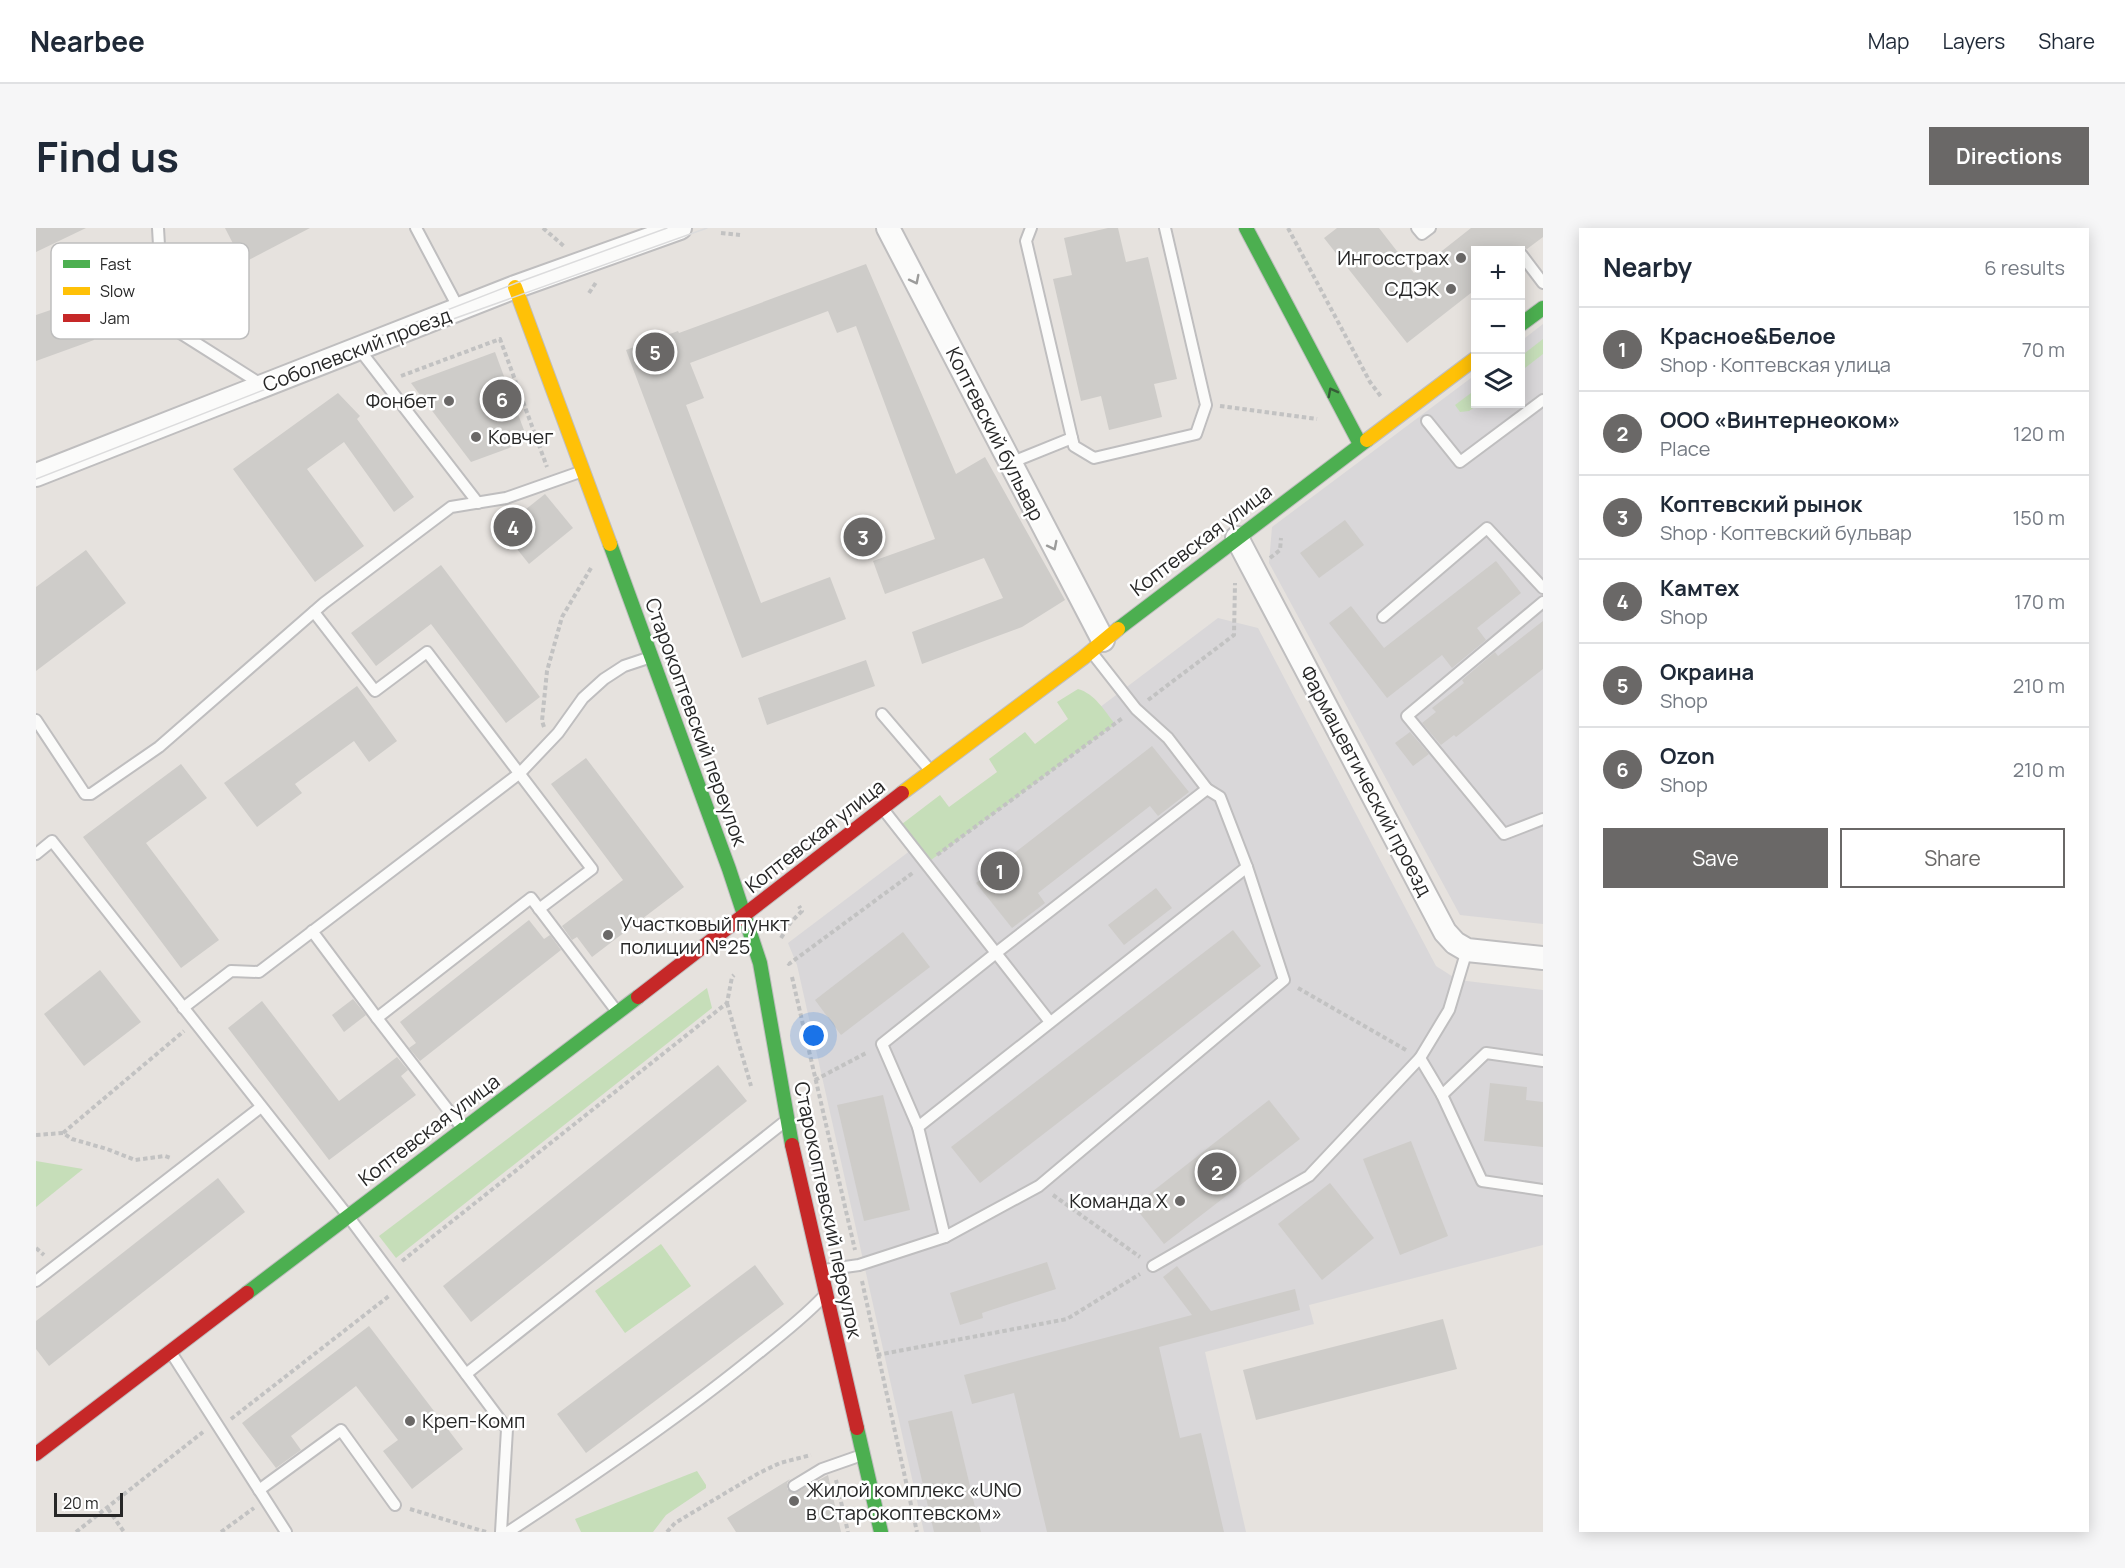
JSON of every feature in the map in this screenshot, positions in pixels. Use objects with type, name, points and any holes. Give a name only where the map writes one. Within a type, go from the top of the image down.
[{"type":"street","name":"Соболевский проезд","points":[[36,476],[515,287],[680,228]]},
{"type":"street","name":"Коптевский бульвар","points":[[888,228],[1010,462],[1097,646]]},
{"type":"street","points":[[1246,228],[1360,444]]},
{"type":"street","name":"Старокоптевский переулок","points":[[515,287],[729,869],[760,963],[786,1120],[881,1532]]},
{"type":"street","points":[[1525,322],[1543,309]]},
{"type":"street","name":"Коптевская улица","points":[[36,1454],[1471,362]]},
{"type":"street","name":"Фармацевтический проезд","points":[[1237,538],[1445,932],[1455,943],[1467,950]]},
{"type":"street","points":[[1467,950],[1543,958]]},
{"type":"lane","points":[[158,228],[159,243]]},
{"type":"lane","points":[[416,228],[460,309]]},
{"type":"lane","points":[[1031,228],[1026,241],[1074,446],[1094,458],[1196,434],[1206,405],[1165,228]]},
{"type":"lane","points":[[1417,228],[1422,234],[1430,228]]},
{"type":"lane","points":[[1525,259],[1543,283]]},
{"type":"lane","points":[[190,339],[264,386]]},
{"type":"lane","points":[[359,349],[477,503]]},
{"type":"lane","points":[[1427,421],[1460,462],[1543,400]]},
{"type":"lane","points":[[1010,462],[1072,438]]},
{"type":"lane","points":[[36,720],[85,794],[91,794],[159,747],[314,612],[451,507],[506,498],[583,471]]},
{"type":"lane","points":[[1383,617],[1487,528],[1543,588]]},
{"type":"lane","points":[[1543,602],[1407,716],[1504,834],[1543,819]]},
{"type":"lane","points":[[314,612],[375,692],[427,652],[520,773],[592,869],[539,909]]},
{"type":"lane","points":[[821,1271],[859,1265],[945,1237],[1039,1186],[1284,980],[1247,867],[1220,797],[1207,789],[1168,738],[1136,709],[1097,646]]},
{"type":"lane","points":[[183,1008],[231,971],[259,972],[520,773],[549,743],[584,698],[604,679],[624,666],[651,657]]},
{"type":"lane","points":[[882,714],[931,771]]},
{"type":"lane","points":[[945,1237],[918,1127],[882,1044],[1207,789]]},
{"type":"lane","points":[[882,808],[1050,1022]]},
{"type":"lane","points":[[36,854],[52,842],[348,1216],[507,1429],[501,1532]]},
{"type":"lane","points":[[918,1127],[1247,867]]},
{"type":"lane","points":[[377,1018],[531,898],[617,1012]]},
{"type":"lane","points":[[312,932],[463,1130]]},
{"type":"lane","points":[[1153,1266],[1309,1176],[1420,1058],[1449,1010],[1467,950]]},
{"type":"lane","points":[[1443,1095],[1486,1053],[1543,1061]]},
{"type":"lane","points":[[1420,1058],[1443,1095],[1482,1181],[1543,1190]]},
{"type":"lane","points":[[36,1281],[261,1107]]},
{"type":"lane","points":[[466,1374],[786,1120]]},
{"type":"lane","points":[[508,1532],[631,1449],[715,1388],[805,1315],[826,1294]]},
{"type":"lane","points":[[170,1352],[286,1532]]},
{"type":"lane","points":[[259,1490],[341,1430],[396,1505]]},
{"type":"lane","points":[[794,1486],[822,1469],[863,1455]]},
{"type":"path","points":[[543,228],[566,247]]},
{"type":"path","points":[[1288,228],[1370,382],[1396,417]]},
{"type":"path","points":[[721,234],[741,235]]},
{"type":"path","points":[[589,293],[598,279]]},
{"type":"path","points":[[384,382],[500,339],[553,482]]},
{"type":"path","points":[[1206,405],[1320,420]]},
{"type":"path","points":[[389,1271],[728,1003],[732,977],[779,955],[789,964],[1234,635],[1235,583],[1280,550],[1282,529]]},
{"type":"path","points":[[549,743],[542,721],[547,671],[562,617],[596,559]]},
{"type":"path","points":[[1284,980],[1420,1058]]},
{"type":"path","points":[[36,1135],[63,1133],[194,1022]]},
{"type":"path","points":[[815,1080],[882,1044]]},
{"type":"path","points":[[63,1133],[72,1139],[135,1160],[165,1156],[189,1163]]},
{"type":"path","points":[[877,1355],[1066,1319],[1153,1266],[1039,1186]]},
{"type":"path","points":[[76,1532],[401,1287]]},
{"type":"path","points":[[667,1532],[675,1523],[780,1463],[820,1452],[830,1454],[848,1532]]},
{"type":"path","points":[[221,1532],[266,1500]]},
{"type":"path","points":[[396,1505],[487,1532]]},
{"type":"path","points":[[108,1509],[124,1532]]},
{"type":"shaded area","points":[[1543,324],[1543,924],[1460,915],[1269,563],[1272,527],[1471,378],[1471,408],[1525,408],[1525,338]]},
{"type":"shaded area","points":[[1218,618],[1258,628],[1436,966],[1458,980],[1543,990],[1543,1245],[1309,1305],[1314,1324],[1205,1352],[1246,1532],[924,1532],[797,965],[788,943]]},
{"type":"green space","points":[[1543,339],[1543,354],[1525,368],[1525,353]]},
{"type":"green space","points":[[1471,393],[1471,408],[1473,408],[1460,412],[1455,405]]},
{"type":"green space","points":[[1078,689],[1094,699],[1115,724],[931,860],[902,824],[940,795],[949,807],[997,772],[989,759],[1025,732],[1035,744],[1068,719],[1057,702]]},
{"type":"green space","points":[[707,988],[712,1008],[396,1258],[379,1236]]},
{"type":"green space","points":[[36,1161],[83,1169],[36,1207]]},
{"type":"green space","points":[[661,1244],[691,1286],[625,1333],[595,1291]]},
{"type":"green space","points":[[697,1471],[706,1488],[666,1515],[653,1532],[581,1532],[575,1519]]},
{"type":"building","points":[[36,228],[86,228],[51,243],[36,252]]},
{"type":"building","points":[[225,228],[310,228],[249,260],[249,243],[233,243]]},
{"type":"building","points":[[1108,228],[1118,228],[1126,262],[1148,257],[1177,379],[1154,384],[1162,417],[1109,430],[1101,396],[1081,401],[1053,279],[1072,275],[1064,238]]},
{"type":"building","points":[[1337,228],[1379,228],[1414,273],[1471,228],[1543,228],[1543,237],[1527,249],[1525,246],[1471,246],[1471,293],[1407,343],[1324,238]]},
{"type":"building","points":[[866,264],[956,474],[985,457],[1065,600],[1022,627],[922,664],[912,632],[1003,598],[984,558],[885,594],[873,561],[935,539],[856,326],[837,333],[828,311],[690,363],[704,398],[686,405],[761,603],[830,577],[846,619],[742,658],[626,350],[678,331],[679,333]]},
{"type":"building","points":[[51,310],[51,339],[94,340],[36,361],[36,315]]},
{"type":"building","points":[[495,352],[528,441],[471,462],[411,383]]},
{"type":"building","points":[[338,393],[360,416],[357,419],[414,497],[394,512],[344,442],[307,469],[364,546],[315,582],[233,469]]},
{"type":"building","points":[[545,494],[573,528],[529,564],[501,529]]},
{"type":"building","points":[[1345,520],[1364,545],[1319,578],[1300,553]]},
{"type":"building","points":[[86,550],[126,603],[36,671],[36,587]]},
{"type":"building","points":[[1496,561],[1521,593],[1477,628],[1486,640],[1452,668],[1442,655],[1387,698],[1329,623],[1351,606],[1384,648]]},
{"type":"building","points":[[441,565],[540,697],[506,723],[431,624],[376,666],[351,633]]},
{"type":"building","points":[[1543,621],[1543,669],[1456,737],[1454,735],[1441,745],[1422,723],[1436,712],[1432,708],[1464,683],[1462,680],[1495,652],[1498,656]]},
{"type":"building","points":[[866,660],[875,686],[767,725],[758,698]]},
{"type":"building","points":[[357,686],[397,741],[369,762],[354,741],[295,784],[302,793],[257,827],[224,783]]},
{"type":"building","points":[[1410,732],[1429,754],[1413,766],[1395,743]]},
{"type":"building","points":[[1152,746],[1189,792],[1158,816],[1150,806],[1038,893],[1045,903],[1012,928],[976,883]]},
{"type":"building","points":[[586,758],[684,887],[592,957],[577,937],[572,940],[562,926],[623,880],[551,784]]},
{"type":"building","points":[[181,764],[207,798],[146,843],[219,940],[181,968],[83,837]]},
{"type":"building","points":[[1156,888],[1172,908],[1124,945],[1108,925]]},
{"type":"building","points":[[529,920],[544,939],[550,935],[561,950],[420,1061],[409,1048],[416,1043],[400,1022]]},
{"type":"building","points":[[1233,930],[1261,966],[980,1183],[951,1147]]},
{"type":"building","points":[[903,932],[930,967],[841,1035],[815,1000]]},
{"type":"building","points":[[100,970],[141,1022],[84,1066],[44,1014]]},
{"type":"building","points":[[353,999],[366,1015],[344,1032],[332,1015]]},
{"type":"building","points":[[262,1001],[339,1101],[397,1057],[408,1070],[401,1076],[416,1095],[329,1160],[228,1028]]},
{"type":"building","points":[[718,1065],[747,1101],[471,1322],[443,1286]]},
{"type":"building","points":[[1490,1083],[1527,1087],[1526,1100],[1543,1102],[1543,1147],[1484,1141]]},
{"type":"building","points":[[883,1095],[910,1210],[864,1221],[837,1105]]},
{"type":"building","points":[[1269,1100],[1300,1139],[1164,1244],[1134,1206]]},
{"type":"building","points":[[1411,1141],[1448,1236],[1400,1255],[1363,1159]]},
{"type":"building","points":[[218,1178],[245,1212],[49,1366],[36,1349],[36,1321]]},
{"type":"building","points":[[1330,1183],[1374,1238],[1322,1280],[1278,1224]]},
{"type":"building","points":[[1047,1262],[1056,1289],[982,1313],[983,1318],[960,1325],[950,1293]]},
{"type":"building","points":[[755,1265],[784,1304],[586,1453],[557,1414]]},
{"type":"building","points":[[1177,1266],[1211,1311],[1295,1289],[1300,1310],[1159,1347],[1180,1438],[1201,1433],[1224,1532],[1047,1532],[1014,1393],[972,1404],[964,1375],[1192,1315],[1163,1277]]},
{"type":"building","points":[[1443,1319],[1457,1369],[1256,1420],[1243,1370]]},
{"type":"building","points":[[369,1326],[463,1449],[412,1489],[383,1451],[398,1440],[356,1386],[291,1436],[301,1450],[276,1468],[242,1423]]},
{"type":"building","points":[[952,1411],[981,1532],[934,1532],[908,1421]]},
{"type":"building","name":"Жилой комплекс «UNO в Старокоптевском»","points":[[828,1475],[841,1532],[736,1532],[727,1518],[790,1479],[787,1489],[795,1493]]},
{"type":"tram line","points":[[378,337],[667,228]]},
{"type":"tram line","points":[[36,479],[361,352],[707,228]]},
{"type":"traffic: fast","points":[[1246,228],[1360,444]]},
{"type":"traffic: fast","points":[[1525,321],[1543,308]]},
{"type":"traffic: fast","points":[[1118,629],[1367,440]]},
{"type":"traffic: fast","points":[[610,544],[729,869],[760,963],[792,1145]]},
{"type":"traffic: fast","points":[[247,1293],[638,997]]},
{"type":"traffic: fast","points":[[857,1428],[881,1532]]},
{"type":"traffic: slow","points":[[515,287],[610,544]]},
{"type":"traffic: slow","points":[[1367,440],[1471,362]]},
{"type":"traffic: slow","points":[[902,793],[1083,658],[1118,629]]},
{"type":"traffic: jam","points":[[638,997],[902,793]]},
{"type":"traffic: jam","points":[[792,1145],[857,1428]]},
{"type":"traffic: jam","points":[[36,1454],[247,1293]]},
{"type":"place","name":"Ингосстрах","points":[[1461,258]]},
{"type":"place","name":"СДЭК","points":[[1451,289]]},
{"type":"place","name":"Окраина","points":[[655,352]]},
{"type":"place","name":"Ozon","points":[[502,399]]},
{"type":"place","name":"Фонбет","points":[[449,401]]},
{"type":"place","name":"Ковчег","points":[[476,437]]},
{"type":"place","name":"Камтех","points":[[513,527]]},
{"type":"place","name":"Коптевский рынок","points":[[863,537]]},
{"type":"place","name":"Красное&Белое","points":[[1000,871]]},
{"type":"place","name":"Участковый пункт полиции №25","points":[[608,935]]},
{"type":"place","name":"ООО «Винтернеоком»","points":[[1217,1172]]},
{"type":"place","name":"Команда Х","points":[[1180,1201]]},
{"type":"place","name":"Креп-Комп","points":[[410,1421]]},
{"type":"place","name":"Жилой комплекс «UNO в Старокоптевском»","points":[[794,1501]]}]
